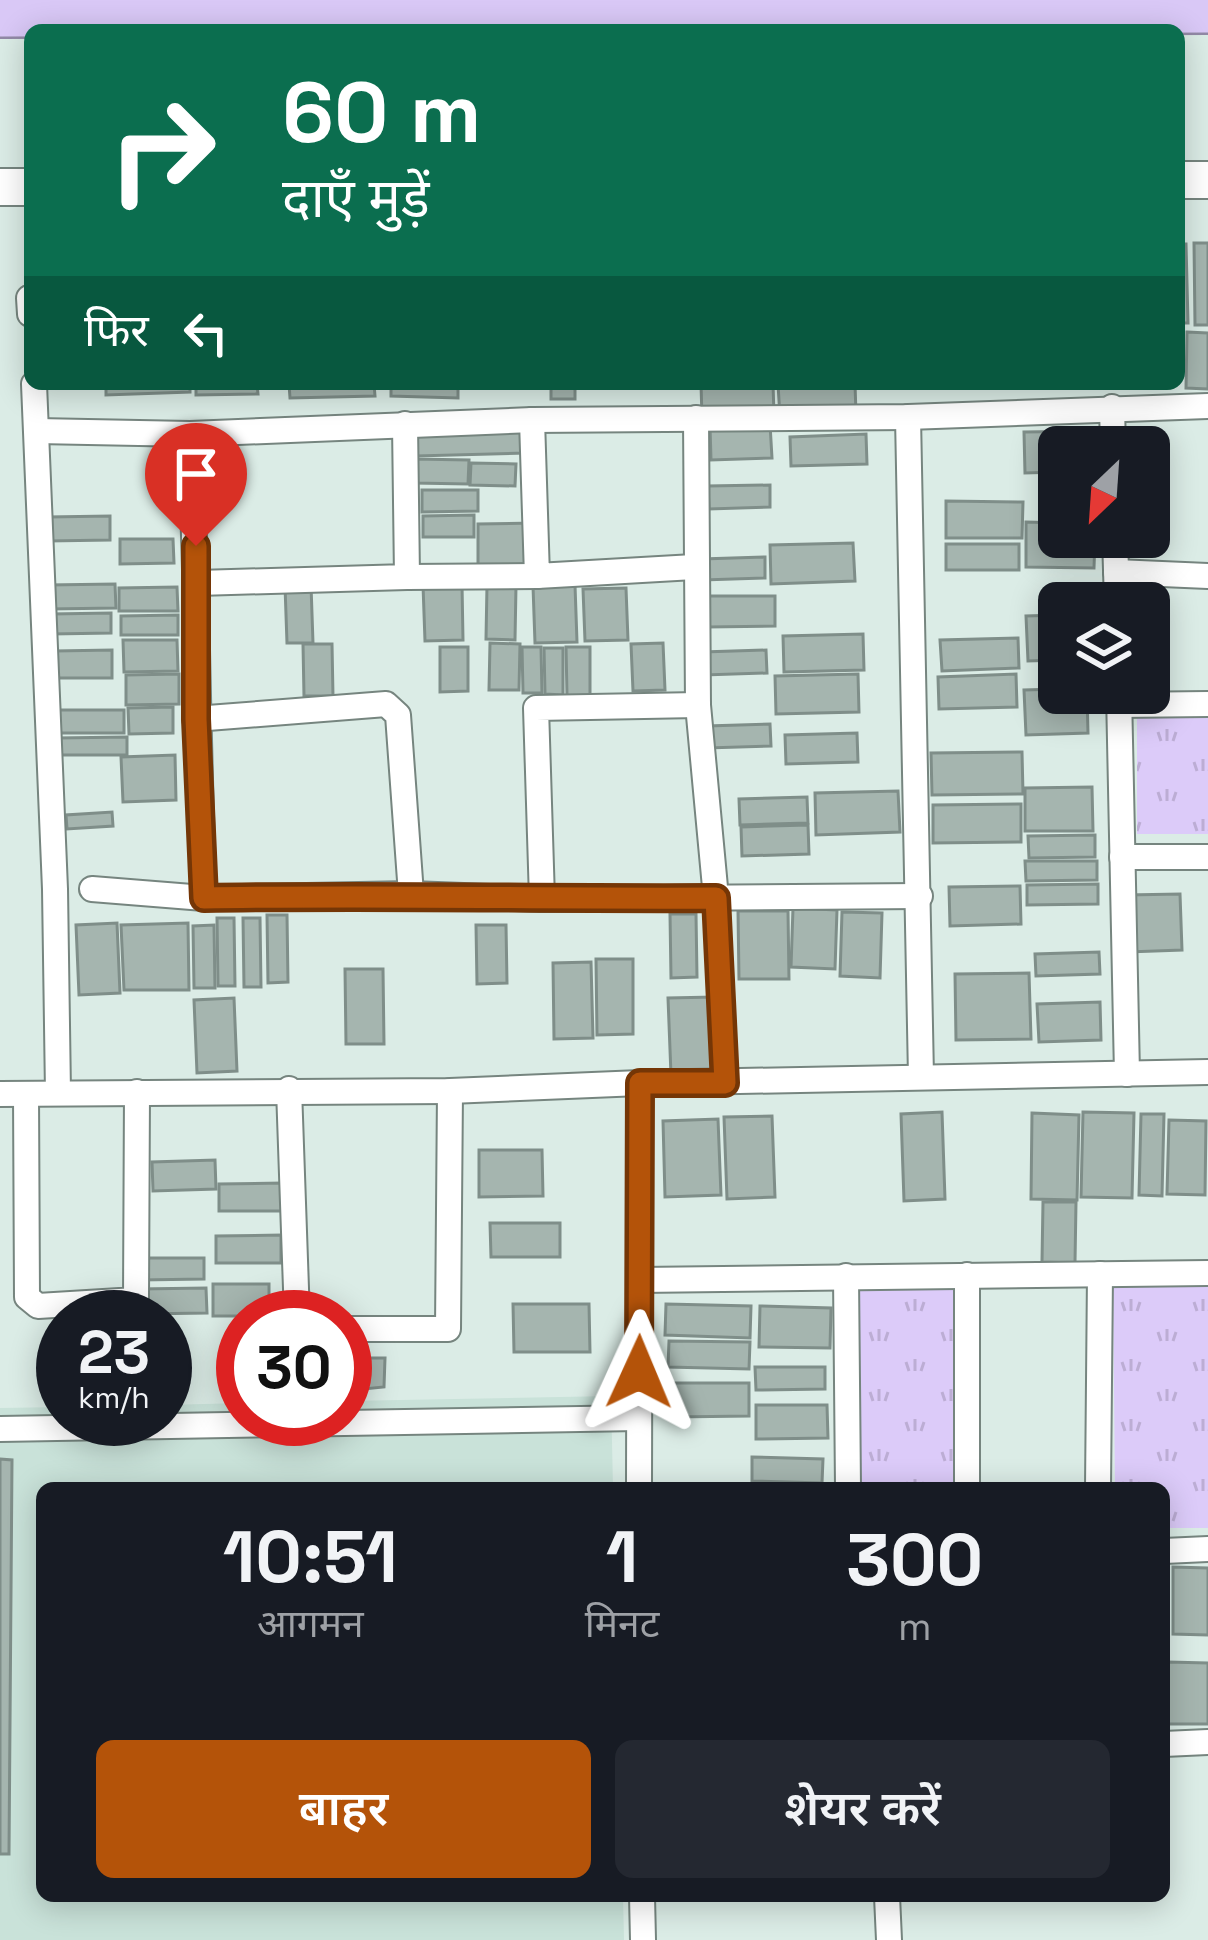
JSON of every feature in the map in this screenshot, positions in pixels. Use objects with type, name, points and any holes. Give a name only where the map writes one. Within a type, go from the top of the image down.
[{"type":"highway","points":[[0,14],[1208,10]]},
{"type":"street","points":[[34,390],[55,889],[58,1093]]},
{"type":"street","points":[[37,431],[190,434],[532,420],[908,417],[1208,406]]},
{"type":"street","points":[[1112,407],[1112,426]]},
{"type":"street","points":[[908,417],[921,1077]]},
{"type":"street","points":[[696,418],[698,705],[716,898],[725,1083]]},
{"type":"street","points":[[532,420],[537,576]]},
{"type":"street","points":[[404,424],[407,577]]},
{"type":"street","points":[[190,434],[204,898]]},
{"type":"street","points":[[1116,558],[1116,582]]},
{"type":"street","points":[[198,583],[537,576],[694,567]]},
{"type":"street","points":[[1116,572],[1208,576]]},
{"type":"street","points":[[1170,702],[1208,704]]},
{"type":"street","points":[[542,899],[536,708],[698,705]]},
{"type":"street","points":[[196,719],[394,707],[411,894]]},
{"type":"street","points":[[1119,714],[1127,1074]]},
{"type":"street","points":[[1122,857],[1208,856]]},
{"type":"street","points":[[92,889],[204,898],[920,896]]},
{"type":"street","points":[[0,1094],[450,1091],[1208,1072]]},
{"type":"street","points":[[639,1482],[640,1083]]},
{"type":"street","points":[[289,1089],[296,1290]]},
{"type":"street","points":[[372,1329],[448,1329],[450,1091]]},
{"type":"street","points":[[26,1094],[27,1298],[38,1306],[136,1300],[137,1092]]},
{"type":"street","points":[[640,1280],[1208,1273]]},
{"type":"street","points":[[1097,1482],[1100,1274]]},
{"type":"street","points":[[967,1482],[968,1275]]},
{"type":"street","points":[[846,1276],[848,1482]]},
{"type":"street","points":[[0,1430],[638,1418]]},
{"type":"street","points":[[1170,1551],[1208,1549]]},
{"type":"street","points":[[1170,1744],[1208,1742]]},
{"type":"street","points":[[642,1902],[643,1940]]},
{"type":"street","points":[[887,1902],[889,1940]]},
{"type":"shaded area","points":[[611,1396],[613,1482],[36,1482],[36,1902],[623,1902],[624,1940],[0,1940],[0,1408],[36,1407],[36,1446],[192,1446],[192,1404],[216,1404],[216,1446],[372,1446],[372,1400]]},
{"type":"green space","points":[[1137,717],[1208,717],[1208,834],[1137,834]]},
{"type":"green space","points":[[1113,1286],[1208,1286],[1208,1528],[1170,1528],[1170,1482],[1115,1482]]},
{"type":"green space","points":[[857,1288],[953,1288],[955,1482],[859,1482]]},
{"type":"building","points":[[1194,243],[1208,243],[1208,325],[1195,325]]},
{"type":"building","points":[[1185,244],[1186,244],[1185,323]]},
{"type":"building","points":[[1187,332],[1208,333],[1208,389],[1186,388]]},
{"type":"building","points":[[106,390],[190,390],[190,392],[106,395]]},
{"type":"building","points":[[196,390],[258,390],[258,394],[196,395]]},
{"type":"building","points":[[289,390],[374,390],[375,396],[290,398]]},
{"type":"building","points":[[391,390],[458,390],[458,398],[391,396]]},
{"type":"building","points":[[551,390],[575,390],[575,399],[551,399]]},
{"type":"building","points":[[701,390],[773,390],[774,415],[702,418]]},
{"type":"building","points":[[778,390],[855,390],[856,414],[780,417]]},
{"type":"building","points":[[770,424],[772,458],[711,460],[710,426]]},
{"type":"building","points":[[525,429],[525,453],[416,456],[415,432]]},
{"type":"building","points":[[1024,432],[1038,432],[1038,473],[1025,473]]},
{"type":"building","points":[[866,434],[867,464],[791,466],[790,437]]},
{"type":"building","points":[[414,459],[469,460],[468,484],[414,483]]},
{"type":"building","points":[[471,463],[516,464],[515,486],[470,485]]},
{"type":"building","points":[[770,485],[770,507],[709,509],[708,486]]},
{"type":"building","points":[[422,490],[478,490],[478,511],[422,512]]},
{"type":"building","points":[[946,501],[1023,502],[1022,538],[946,538]]},
{"type":"building","points":[[474,515],[474,537],[423,537],[423,516]]},
{"type":"building","points":[[110,516],[110,540],[48,541],[48,517]]},
{"type":"building","points":[[1026,522],[1038,522],[1038,558],[1094,558],[1094,568],[1026,567]]},
{"type":"building","points":[[535,523],[535,569],[478,569],[478,524]]},
{"type":"building","points":[[120,539],[173,539],[174,563],[120,564]]},
{"type":"building","points":[[853,543],[855,581],[771,584],[770,545]]},
{"type":"building","points":[[946,544],[1019,544],[1019,570],[946,570]]},
{"type":"building","points":[[765,557],[765,578],[703,580],[702,559]]},
{"type":"building","points":[[115,584],[116,608],[49,609],[48,585]]},
{"type":"building","points":[[462,584],[463,640],[425,641],[423,585]]},
{"type":"building","points":[[311,585],[313,643],[287,643],[285,586]]},
{"type":"building","points":[[487,585],[516,586],[515,640],[486,639]]},
{"type":"building","points":[[575,585],[577,642],[535,643],[533,586]]},
{"type":"building","points":[[177,587],[178,611],[119,611],[119,588]]},
{"type":"building","points":[[626,588],[628,640],[585,641],[583,589]]},
{"type":"building","points":[[707,596],[775,596],[775,626],[708,627]]},
{"type":"building","points":[[111,613],[111,633],[52,634],[52,614]]},
{"type":"building","points":[[178,615],[178,635],[121,635],[121,616]]},
{"type":"building","points":[[1026,616],[1038,616],[1038,661],[1028,661]]},
{"type":"building","points":[[863,634],[864,670],[784,672],[783,636]]},
{"type":"building","points":[[1018,638],[1019,668],[942,671],[940,640]]},
{"type":"building","points":[[123,640],[177,640],[178,671],[124,672]]},
{"type":"building","points":[[490,643],[520,644],[519,690],[489,690]]},
{"type":"building","points":[[663,643],[665,690],[633,691],[631,644]]},
{"type":"building","points":[[303,644],[332,644],[333,696],[304,696]]},
{"type":"building","points":[[440,647],[468,647],[468,691],[440,692]]},
{"type":"building","points":[[522,647],[541,647],[542,693],[523,693]]},
{"type":"building","points":[[566,647],[590,647],[590,695],[567,696]]},
{"type":"building","points":[[544,648],[563,648],[563,695],[545,694]]},
{"type":"building","points":[[112,650],[112,678],[55,678],[55,651]]},
{"type":"building","points":[[766,650],[767,673],[704,675],[703,652]]},
{"type":"building","points":[[179,674],[179,704],[126,705],[126,675]]},
{"type":"building","points":[[858,674],[859,712],[776,714],[775,676]]},
{"type":"building","points":[[1016,674],[1017,707],[939,709],[938,677]]},
{"type":"building","points":[[1024,690],[1038,690],[1038,714],[1088,714],[1088,733],[1026,735]]},
{"type":"building","points":[[173,707],[173,733],[129,734],[128,708]]},
{"type":"building","points":[[54,710],[124,710],[124,733],[54,733]]},
{"type":"building","points":[[770,724],[771,746],[707,748],[707,726]]},
{"type":"building","points":[[857,733],[858,762],[786,764],[785,735]]},
{"type":"building","points":[[127,737],[127,755],[57,755],[57,738]]},
{"type":"building","points":[[1022,752],[1023,794],[932,795],[931,753]]},
{"type":"building","points":[[175,755],[176,800],[123,802],[121,757]]},
{"type":"building","points":[[1092,787],[1093,831],[1025,831],[1025,788]]},
{"type":"building","points":[[898,791],[900,832],[816,835],[815,793]]},
{"type":"building","points":[[807,797],[808,823],[740,825],[739,799]]},
{"type":"building","points":[[1021,804],[1021,842],[933,843],[933,805]]},
{"type":"building","points":[[112,812],[113,826],[67,829],[66,815]]},
{"type":"building","points":[[808,825],[809,854],[742,856],[741,827]]},
{"type":"building","points":[[1095,835],[1095,857],[1029,858],[1028,836]]},
{"type":"building","points":[[1025,861],[1097,861],[1097,880],[1026,881]]},
{"type":"building","points":[[1098,884],[1098,904],[1027,905],[1027,885]]},
{"type":"building","points":[[1020,886],[1021,924],[950,926],[949,887]]},
{"type":"building","points":[[1180,894],[1182,950],[1128,952],[1126,895]]},
{"type":"building","points":[[793,908],[837,910],[835,969],[791,967]]},
{"type":"building","points":[[738,911],[788,911],[789,979],[739,979]]},
{"type":"building","points":[[842,912],[882,913],[880,978],[840,976]]},
{"type":"building","points":[[670,914],[696,914],[697,977],[671,978]]},
{"type":"building","points":[[267,915],[287,915],[288,982],[268,983]]},
{"type":"building","points":[[217,918],[234,918],[235,986],[218,986]]},
{"type":"building","points":[[243,918],[260,918],[261,987],[244,987]]},
{"type":"building","points":[[117,923],[120,993],[79,995],[76,925]]},
{"type":"building","points":[[188,923],[189,990],[124,990],[121,925]]},
{"type":"building","points":[[214,925],[215,988],[194,988],[193,926]]},
{"type":"building","points":[[476,925],[506,925],[507,983],[477,984]]},
{"type":"building","points":[[1099,952],[1100,974],[1036,976],[1035,954]]},
{"type":"building","points":[[596,959],[633,959],[633,1034],[597,1035]]},
{"type":"building","points":[[591,962],[593,1038],[554,1039],[553,963]]},
{"type":"building","points":[[345,969],[383,969],[384,1044],[346,1044]]},
{"type":"building","points":[[1029,973],[1031,1039],[956,1040],[955,974]]},
{"type":"building","points":[[714,997],[717,1074],[671,1075],[668,998]]},
{"type":"building","points":[[234,998],[237,1071],[197,1073],[194,1000]]},
{"type":"building","points":[[1100,1002],[1101,1040],[1039,1042],[1037,1004]]},
{"type":"building","points":[[942,1112],[945,1199],[904,1201],[901,1114]]},
{"type":"building","points":[[1083,1112],[1134,1113],[1132,1198],[1081,1197]]},
{"type":"building","points":[[1032,1113],[1079,1115],[1077,1200],[1031,1199]]},
{"type":"building","points":[[1141,1114],[1164,1114],[1162,1196],[1139,1195]]},
{"type":"building","points":[[772,1116],[775,1197],[727,1199],[724,1117]]},
{"type":"building","points":[[718,1119],[721,1195],[665,1197],[663,1121]]},
{"type":"building","points":[[1169,1120],[1206,1121],[1205,1195],[1167,1194]]},
{"type":"building","points":[[479,1150],[542,1150],[543,1196],[479,1197]]},
{"type":"building","points":[[215,1160],[216,1189],[153,1191],[152,1162]]},
{"type":"building","points":[[282,1183],[283,1211],[219,1211],[219,1184]]},
{"type":"building","points":[[1043,1202],[1076,1202],[1075,1263],[1042,1262]]},
{"type":"building","points":[[490,1223],[560,1223],[560,1257],[491,1257]]},
{"type":"building","points":[[281,1235],[281,1263],[216,1263],[216,1236]]},
{"type":"building","points":[[140,1258],[204,1258],[204,1279],[140,1280]]},
{"type":"building","points":[[213,1284],[269,1284],[269,1290],[216,1290],[213,1316]]},
{"type":"building","points":[[206,1288],[207,1313],[192,1313],[192,1290],[139,1289]]},
{"type":"building","points":[[513,1304],[589,1304],[590,1352],[514,1352]]},
{"type":"building","points":[[666,1304],[751,1306],[750,1338],[665,1335]]},
{"type":"building","points":[[760,1306],[831,1308],[830,1348],[759,1347]]},
{"type":"building","points":[[669,1341],[750,1342],[749,1369],[668,1367]]},
{"type":"building","points":[[372,1358],[385,1358],[384,1387],[372,1388]]},
{"type":"building","points":[[755,1367],[825,1367],[825,1389],[756,1390]]},
{"type":"building","points":[[673,1383],[749,1383],[749,1416],[674,1417]]},
{"type":"building","points":[[756,1405],[827,1405],[828,1438],[756,1439]]},
{"type":"building","points":[[752,1457],[823,1459],[822,1482],[752,1481]]},
{"type":"building","points":[[0,1459],[12,1460],[9,1854],[0,1854]]},
{"type":"building","points":[[1173,1567],[1208,1568],[1208,1635],[1173,1634]]},
{"type":"building","points":[[1170,1662],[1208,1663],[1208,1724],[1170,1724]]},
{"type":"route","points":[[196,546],[196,719],[204,898],[411,894],[716,898],[725,1083],[640,1083],[639,1372]]}]
